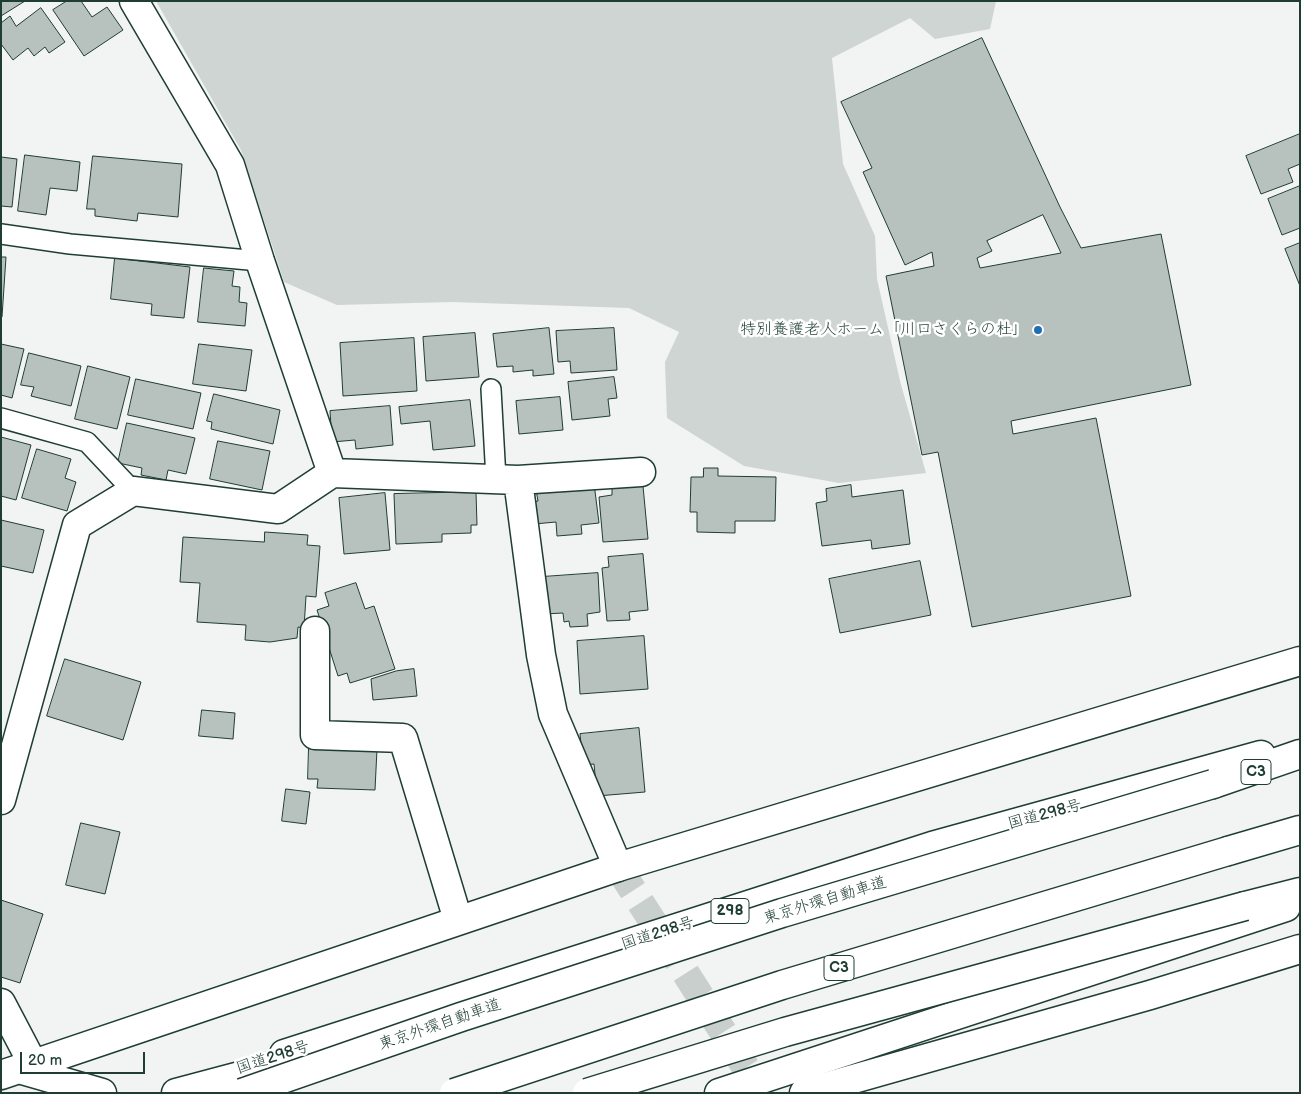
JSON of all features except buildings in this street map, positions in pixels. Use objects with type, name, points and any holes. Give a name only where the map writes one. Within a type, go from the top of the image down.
[{"type":"main road","points":[[134,1],[230,165],[260,261],[332,473]]},
{"type":"main road","points":[[1,800],[77,525],[133,492],[278,509],[332,473],[507,480],[641,472]]},
{"type":"main road","points":[[507,480],[553,714],[618,867]]},
{"type":"main road","points":[[315,631],[315,735],[403,738],[458,920]]},
{"type":"main road","points":[[18,1069],[618,867],[1300,661]]},
{"type":"main road","name":"国道298号","points":[[164,1093],[932,846],[1300,745]]},
{"type":"main road","points":[[1213,784],[1300,754]]},
{"type":"main road","name":"東京外環自動車道","points":[[242,1093],[461,1017],[782,913],[1213,784],[1300,761]]},
{"type":"main road","name":"C3","points":[[454,1093],[782,985],[1300,830]]},
{"type":"main road","points":[[587,1093],[786,1032],[1300,892]]},
{"type":"main road","points":[[719,1093],[1300,903]]},
{"type":"main road","points":[[804,1093],[1150,995],[1300,949]]},
{"type":"main road","points":[[1,1002],[18,1069]]},
{"type":"main road","points":[[176,1093],[461,1017]]},
{"type":"main road","points":[[18,1069],[102,1093]]},
{"type":"lane","points":[[1,234],[70,244],[260,261]]},
{"type":"lane","points":[[491,389],[507,480]]},
{"type":"lane","points":[[1,418],[87,442],[133,492]]},
{"type":"shaded area","points":[[156,1],[996,1],[990,29],[935,39],[910,18],[832,58],[843,164],[875,236],[877,279],[900,381],[926,473],[839,483],[744,466],[667,418],[665,362],[679,332],[629,308],[452,302],[337,305],[284,282],[241,150]]},
{"type":"tunnel","points":[[618,867],[762,1093]]},
{"type":"place","name":"特別養護老人ホーム「川口さくらの杜」","points":[[1038,330]]}]
